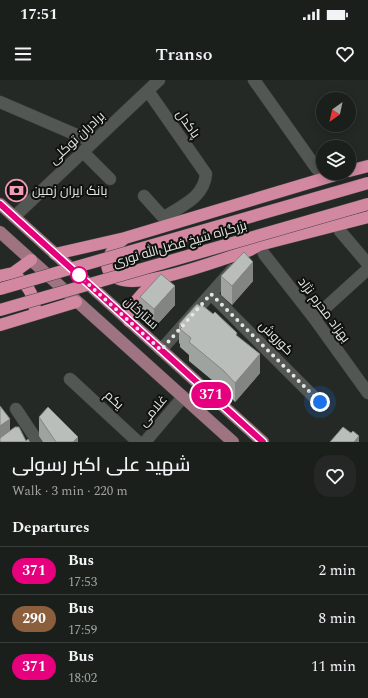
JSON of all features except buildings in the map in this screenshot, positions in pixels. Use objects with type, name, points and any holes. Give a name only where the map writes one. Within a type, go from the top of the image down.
[{"type":"highway","points":[[356,169],[368,166]]},
{"type":"highway","points":[[55,254],[125,238],[319,180]]},
{"type":"highway","name":"بزرگراه شیخ فضل‌الله نوری","points":[[0,289],[368,183]]},
{"type":"highway","name":"بزرگراه شیخ فضل‌الله نوری","points":[[0,310],[368,204]]},
{"type":"highway","points":[[125,238],[115,246],[109,255],[108,265],[112,273],[119,279],[128,280],[162,278],[259,246],[368,217]]},
{"type":"highway","points":[[0,276],[12,273],[31,260]]},
{"type":"highway","points":[[12,273],[25,283],[31,291],[36,313]]},
{"type":"highway","points":[[129,321],[130,308],[143,293],[162,278]]},
{"type":"highway","points":[[0,325],[76,302]]},
{"type":"main road","name":"ستارخان","points":[[0,204],[263,442]]},
{"type":"main road","points":[[0,232],[233,442]]},
{"type":"street","points":[[254,80],[316,169]]},
{"type":"street","name":"برادران توکلی","points":[[14,217],[152,84]]},
{"type":"street","name":"پاکدل","points":[[144,196],[162,216],[166,216],[198,195],[204,186],[206,174],[152,84]]},
{"type":"street","points":[[0,102],[93,142]]},
{"type":"street","points":[[83,152],[110,179]]},
{"type":"street","points":[[340,231],[368,264]]},
{"type":"street","points":[[161,350],[250,250]]},
{"type":"street","name":"بهزاد محرم نژاد","points":[[264,254],[366,385]]},
{"type":"street","points":[[314,318],[368,269]]},
{"type":"street","name":"کوروش","points":[[211,294],[320,402]]},
{"type":"street","name":"یکم","points":[[70,379],[138,442]]},
{"type":"street","name":"غلامی","points":[[145,442],[183,397]]},
{"type":"street","points":[[16,410],[38,442]]},
{"type":"bus line","name":"371","points":[[0,204],[263,442]]},
{"type":"place","name":"بانک ایران زمین","points":[[17,191]]},
{"type":"route","points":[[79,275],[76,273],[161,350],[211,294],[320,402]]}]
